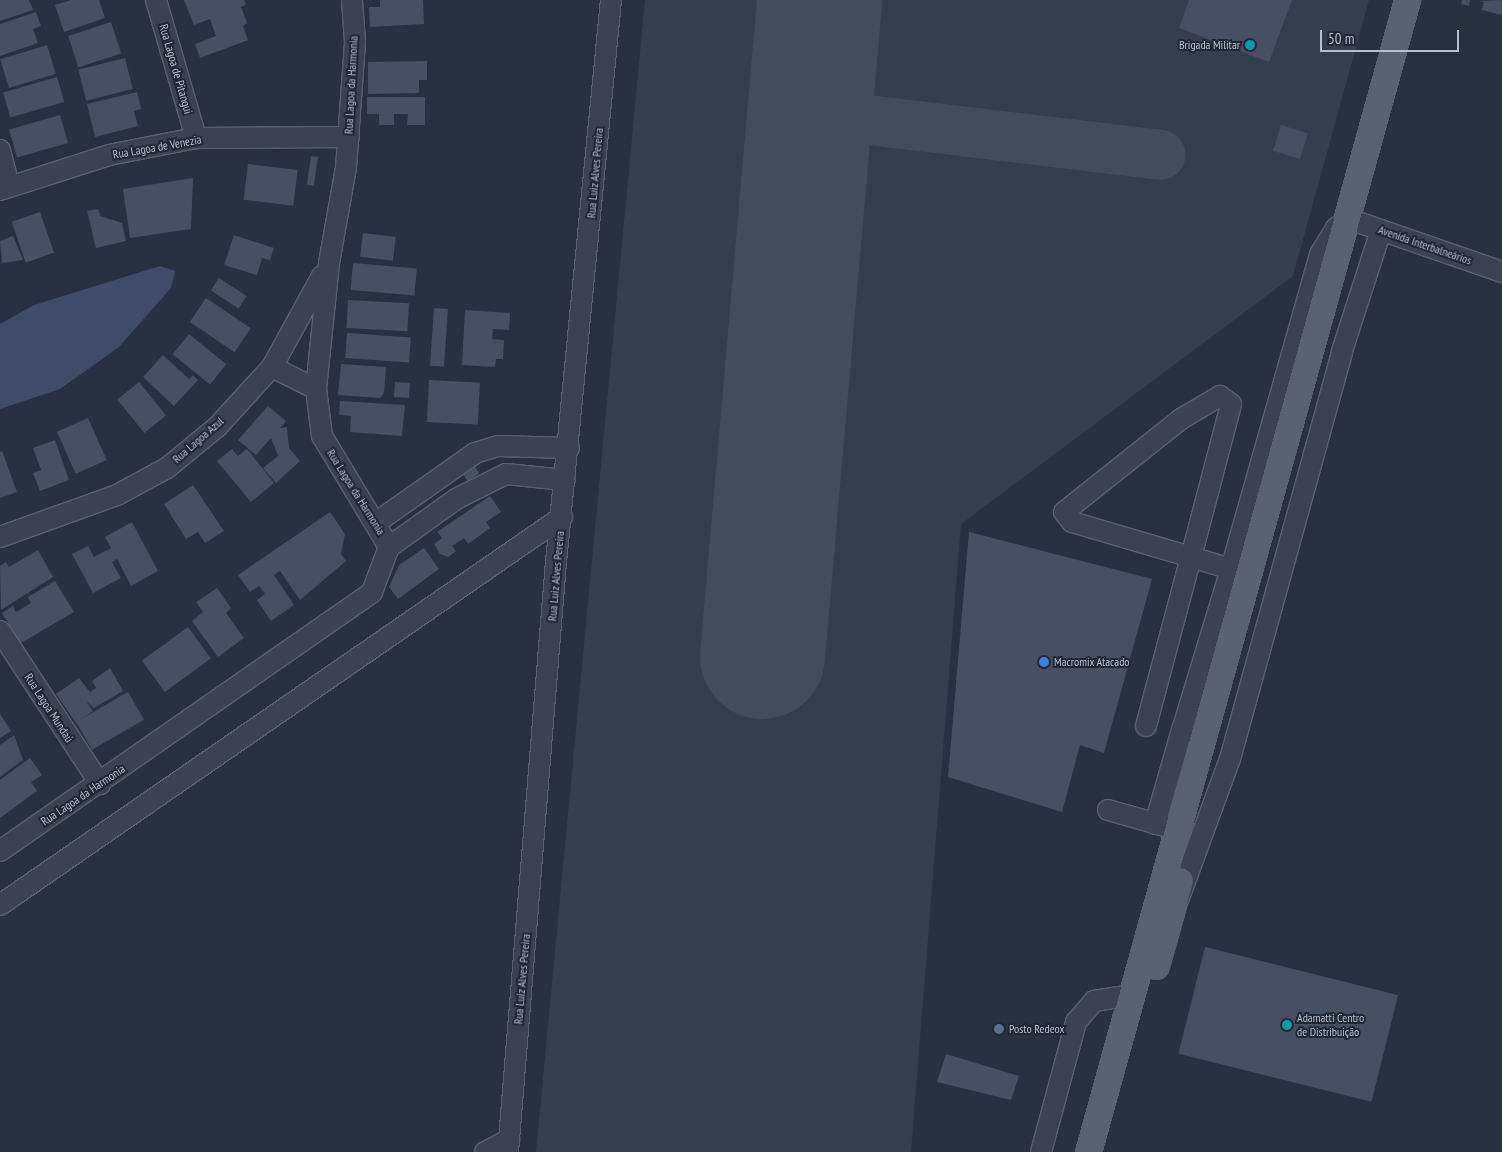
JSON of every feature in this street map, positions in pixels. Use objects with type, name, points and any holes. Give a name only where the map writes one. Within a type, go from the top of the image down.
[{"type":"main road","points":[[1088,1152],[1131,995],[1167,826],[1193,732],[1364,223],[1407,0]]},
{"type":"main road","points":[[1105,1152],[1364,223],[1423,0]]},
{"type":"street","name":"Rua Lagoa de Pitangui","points":[[156,0],[196,138]]},
{"type":"street","name":"Rua Lagoa da Harmonia","points":[[0,851],[100,784],[372,592],[389,547],[377,522],[335,464],[322,436],[316,388],[329,263],[349,137],[355,42],[352,0]]},
{"type":"street","name":"Rua Luiz Alves Pereira","points":[[509,1146],[562,517],[611,0]]},
{"type":"street","name":"Rua Lagoa de Venezia","points":[[5,188],[109,155],[196,138],[349,137]]},
{"type":"street","points":[[0,150],[5,188]]},
{"type":"street","points":[[1193,732],[1231,568],[1320,254],[1328,238],[1364,223]]},
{"type":"street","points":[[1170,918],[1193,869],[1230,759],[1342,351],[1364,223]]},
{"type":"street","name":"Avenida Interbalneários","points":[[1364,223],[1502,272]]},
{"type":"street","name":"Rua Lagoa Azul","points":[[0,537],[117,495],[167,468],[217,427],[272,367],[329,263]]},
{"type":"street","points":[[272,367],[316,388]]},
{"type":"street","points":[[1146,726],[1192,557],[1231,404],[1220,396],[1181,419],[1064,512],[1072,522],[1192,557],[1231,568]]},
{"type":"street","points":[[377,522],[475,453],[498,446],[569,448]]},
{"type":"street","points":[[498,446],[506,474]]},
{"type":"street","points":[[389,547],[456,499],[506,474],[566,480]]},
{"type":"street","points":[[442,476],[456,499]]},
{"type":"street","points":[[0,905],[562,517]]},
{"type":"street","name":"Rua Lagoa Mundaú","points":[[0,631],[100,784]]},
{"type":"street","points":[[1108,810],[1167,826]]},
{"type":"street","points":[[1041,1152],[1076,1022],[1094,1001],[1131,995]]},
{"type":"street","points":[[484,1152],[509,1146]]},
{"type":"shaded area","points":[[645,0],[1369,0],[1293,276],[961,524],[911,1152],[536,1152]]},
{"type":"water","points":[[160,266],[175,271],[171,288],[119,347],[60,389],[0,409],[0,324],[34,305]]},
{"type":"building","points":[[0,0],[29,0],[33,10],[0,21]]},
{"type":"building","points":[[71,0],[99,0],[105,18],[64,32],[55,5]]},
{"type":"building","points":[[184,0],[244,0],[246,5],[241,7],[247,23],[243,26],[248,40],[200,58],[195,44],[216,36],[210,19],[194,25]]},
{"type":"building","points":[[380,0],[423,0],[424,24],[370,27],[369,7],[380,7]]},
{"type":"building","name":"Brigada Militar","points":[[1189,0],[1292,0],[1269,62],[1179,28]]},
{"type":"building","points":[[1462,0],[1470,0],[1469,6],[1461,4]]},
{"type":"building","points":[[1502,0],[1502,15],[1482,10],[1484,2],[1479,1]]},
{"type":"building","points":[[36,12],[41,26],[33,29],[38,43],[0,56],[0,24]]},
{"type":"building","points":[[111,22],[121,53],[78,67],[68,36]]},
{"type":"building","points":[[47,45],[56,74],[9,88],[0,59]]},
{"type":"building","points":[[125,58],[133,89],[86,101],[78,70]]},
{"type":"building","points":[[427,61],[427,80],[419,80],[419,93],[368,94],[368,62]]},
{"type":"building","points":[[57,77],[64,102],[10,117],[3,92]]},
{"type":"building","points":[[137,92],[141,109],[134,111],[138,126],[95,137],[87,104]]},
{"type":"building","points":[[367,97],[425,97],[425,125],[407,125],[408,114],[394,114],[394,125],[379,125],[379,114],[367,114]]},
{"type":"building","points":[[60,115],[68,143],[17,157],[9,130]]},
{"type":"building","points":[[1281,125],[1308,133],[1300,159],[1273,151]]},
{"type":"building","points":[[311,156],[318,157],[314,186],[307,185]]},
{"type":"building","points":[[248,164],[298,170],[293,206],[244,200]]},
{"type":"building","points":[[193,178],[191,229],[130,238],[123,189]]},
{"type":"building","points":[[98,209],[100,216],[122,223],[126,241],[96,248],[87,211]]},
{"type":"building","points":[[40,212],[54,253],[26,262],[12,222]]},
{"type":"building","points":[[363,233],[396,237],[393,261],[360,257]]},
{"type":"building","points":[[234,235],[274,248],[270,260],[262,258],[257,275],[224,265]]},
{"type":"building","points":[[13,236],[23,260],[2,263],[0,241]]},
{"type":"building","points":[[353,263],[417,269],[414,295],[351,290]]},
{"type":"building","points":[[219,278],[247,296],[239,309],[211,291]]},
{"type":"building","points":[[206,298],[251,328],[235,352],[190,322]]},
{"type":"building","points":[[348,300],[409,303],[407,331],[347,328]]},
{"type":"building","points":[[434,308],[448,309],[444,367],[430,366]]},
{"type":"building","points":[[465,310],[510,313],[509,330],[493,329],[492,339],[504,340],[503,359],[496,359],[495,367],[462,365]]},
{"type":"building","points":[[347,333],[411,337],[409,362],[345,358]]},
{"type":"building","points":[[189,334],[226,364],[210,384],[173,354]]},
{"type":"building","points":[[163,355],[189,379],[193,375],[198,380],[174,406],[143,377]]},
{"type":"building","points":[[341,364],[386,367],[384,393],[380,398],[338,395]]},
{"type":"building","points":[[429,380],[480,383],[478,425],[427,422]]},
{"type":"building","points":[[139,382],[166,415],[144,433],[117,400]]},
{"type":"building","points":[[395,382],[410,383],[409,398],[394,397]]},
{"type":"building","points":[[340,401],[405,405],[402,436],[350,432],[351,416],[339,415]]},
{"type":"building","points":[[268,406],[286,421],[280,428],[287,427],[289,448],[300,461],[276,483],[263,468],[278,456],[271,438],[256,455],[238,440]]},
{"type":"building","points":[[88,418],[107,460],[76,474],[57,432]]},
{"type":"building","points":[[55,440],[69,480],[40,491],[33,473],[41,470],[33,448]]},
{"type":"building","points":[[232,449],[238,456],[247,449],[274,483],[251,502],[217,461]]},
{"type":"building","points":[[2,451],[17,492],[0,498],[0,452]]},
{"type":"building","points":[[467,455],[479,473],[468,481],[455,463]]},
{"type":"building","points":[[193,485],[224,531],[205,543],[198,532],[186,539],[164,504]]},
{"type":"building","points":[[490,496],[501,512],[486,522],[490,528],[468,544],[464,538],[452,546],[456,551],[448,557],[440,554],[434,544],[442,538],[437,532]]},
{"type":"building","points":[[330,512],[345,534],[341,554],[346,561],[300,600],[280,571],[274,575],[294,605],[271,621],[257,600],[265,594],[259,586],[250,592],[238,575]]},
{"type":"building","points":[[132,522],[158,571],[131,586],[117,559],[112,562],[121,578],[93,593],[72,554],[88,546],[94,557],[111,548],[105,537]]},
{"type":"building","name":"Macromix Atacado","points":[[969,532],[1152,579],[1104,753],[1080,745],[1062,812],[948,777]]},
{"type":"building","points":[[424,548],[439,569],[398,599],[389,587],[399,565]]},
{"type":"building","points":[[38,550],[53,577],[1,610],[0,566],[6,562],[9,567]]},
{"type":"building","points":[[55,581],[74,612],[21,643],[2,613],[13,606],[16,612],[31,603],[28,597]]},
{"type":"building","points":[[217,588],[231,608],[226,613],[244,638],[218,657],[192,621],[203,612],[196,602]]},
{"type":"building","points":[[188,627],[211,659],[165,692],[142,661]]},
{"type":"building","points":[[110,668],[123,691],[94,708],[86,701],[93,711],[76,723],[56,694],[79,678],[90,692],[96,688],[92,681]]},
{"type":"building","points":[[128,692],[144,720],[92,750],[76,722]]},
{"type":"building","points":[[0,714],[11,731],[0,738]]},
{"type":"building","points":[[14,735],[23,760],[0,777],[0,745]]},
{"type":"building","points":[[30,758],[42,775],[31,782],[37,791],[0,818],[0,780]]},
{"type":"building","name":"Adamatti Centro de Distribuição","points":[[1205,947],[1398,995],[1371,1102],[1178,1054]]},
{"type":"building","points":[[946,1054],[1019,1076],[1011,1100],[937,1082]]},
{"type":"taxiway","points":[[809,113],[1161,155]]},
{"type":"runway","points":[[762,656],[819,0]]},
{"type":"place","name":"Brigada Militar","points":[[1250,45]]},
{"type":"place","name":"Macromix Atacado","points":[[1044,662]]},
{"type":"place","name":"Adamatti Centro de Distribuição","points":[[1287,1025]]},
{"type":"place","name":"Posto Redeox","points":[[999,1029]]}]
